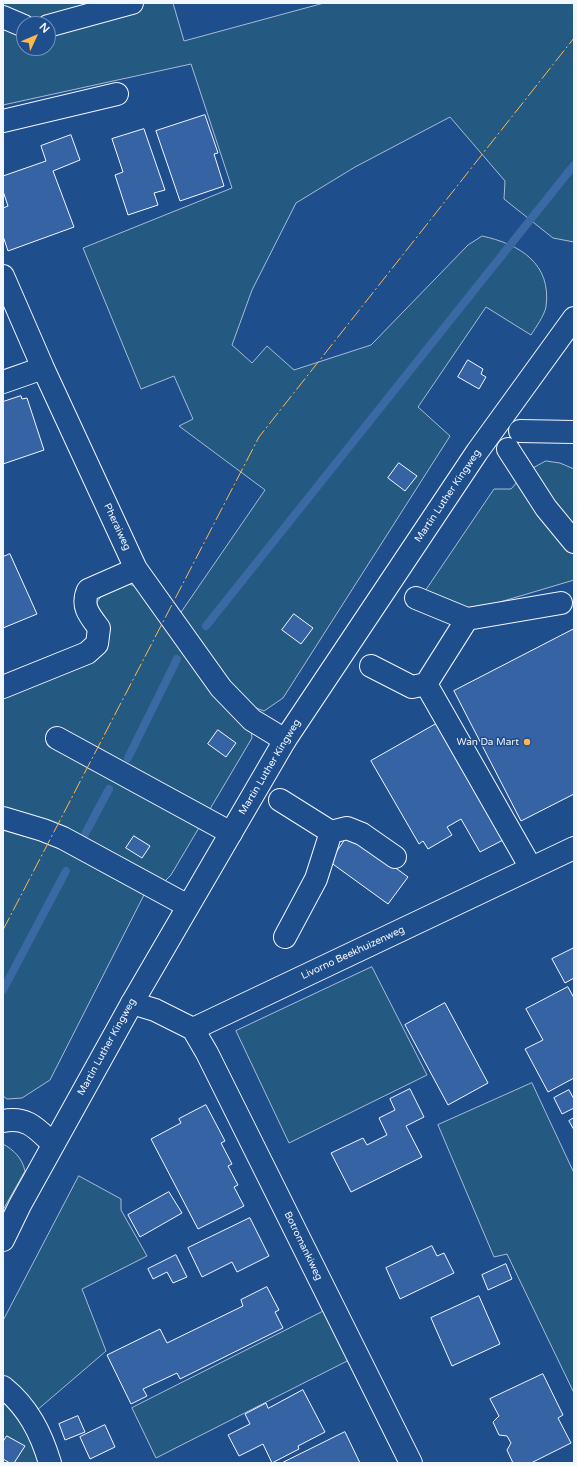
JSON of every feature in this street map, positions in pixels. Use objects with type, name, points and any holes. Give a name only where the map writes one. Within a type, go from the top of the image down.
[{"type":"street","points":[[56,24],[132,3]]},
{"type":"street","points":[[3,17],[16,23]]},
{"type":"street","points":[[3,121],[117,94]]},
{"type":"street","name":"Pheraiweg","points":[[3,276],[43,368],[136,569],[221,688],[252,720],[285,740]]},
{"type":"street","name":"Martin Luther Kingweg","points":[[3,1240],[53,1144],[132,1003],[285,740],[477,452],[574,318]]},
{"type":"street","points":[[3,382],[43,368]]},
{"type":"street","points":[[574,432],[514,440],[546,508],[574,542]]},
{"type":"street","points":[[3,687],[86,653],[97,644],[99,628],[85,608],[84,598],[88,590],[136,569]]},
{"type":"street","points":[[416,598],[467,619],[561,604]]},
{"type":"street","points":[[426,684],[433,670],[467,619]]},
{"type":"street","points":[[371,666],[412,687],[426,684]]},
{"type":"street","points":[[426,684],[531,868]]},
{"type":"street","points":[[57,738],[231,833]]},
{"type":"street","points":[[280,800],[321,824],[331,832]]},
{"type":"street","points":[[3,818],[43,830],[63,838],[188,906]]},
{"type":"street","points":[[331,832],[347,828],[362,834],[395,857]]},
{"type":"street","points":[[284,937],[316,879],[331,832]]},
{"type":"street","name":"Livorno Beekhuizenweg","points":[[193,1029],[531,868],[572,855]]},
{"type":"street","points":[[132,1003],[155,1010],[193,1029]]},
{"type":"street","name":"Botromankiweg","points":[[193,1029],[207,1053],[411,1463]]},
{"type":"street","points":[[3,1122],[12,1119],[29,1123],[53,1144]]},
{"type":"street","points":[[3,1386],[13,1394],[36,1424],[50,1463]]},
{"type":"shaded area","points":[[3,3],[115,3],[56,20],[56,16],[17,16],[3,10]]},
{"type":"shaded area","points":[[145,3],[173,3],[184,41],[324,3],[574,3],[574,242],[553,238],[504,199],[505,181],[450,117],[355,167],[296,203],[252,290],[232,345],[252,363],[267,346],[294,370],[371,345],[468,245],[482,236],[508,244],[520,250],[530,258],[538,267],[544,278],[546,292],[545,310],[531,335],[486,307],[418,407],[450,436],[283,698],[264,711],[251,706],[177,618],[265,490],[179,426],[193,419],[174,376],[141,389],[83,248],[232,188],[191,64],[3,105],[3,30],[16,30],[16,56],[56,56],[56,29]]},
{"type":"shaded area","points":[[546,461],[560,463],[574,469],[574,580],[446,618],[421,597],[494,489],[511,489],[526,472]]},
{"type":"shaded area","points":[[129,584],[137,587],[176,644],[251,730],[252,738],[171,875],[164,882],[3,814],[3,692],[79,662],[97,612],[97,602],[102,595]]},
{"type":"shaded area","points":[[3,826],[67,848],[146,891],[50,1080],[22,1098],[7,1099],[3,1096]]},
{"type":"shaded area","points":[[372,967],[427,1075],[289,1143],[236,1031]]},
{"type":"shaded area","points":[[532,1083],[574,1173],[574,1393],[507,1254],[494,1257],[438,1125]]},
{"type":"shaded area","points":[[3,1144],[17,1155],[22,1162],[25,1171],[3,1210]]},
{"type":"shaded area","points":[[79,1176],[121,1199],[121,1210],[147,1256],[82,1289],[106,1351],[36,1411],[3,1378],[3,1321]]},
{"type":"shaded area","points":[[326,1310],[351,1359],[156,1458],[132,1408]]},
{"type":"shaded area","points":[[3,1393],[46,1463],[3,1463]]},
{"type":"building","points":[[205,115],[218,153],[214,154],[224,186],[180,201],[156,131]]},
{"type":"building","points":[[144,129],[165,190],[154,193],[158,205],[128,215],[115,175],[123,172],[112,139]]},
{"type":"building","points":[[71,135],[80,160],[53,171],[74,227],[8,251],[3,236],[3,208],[8,206],[3,191],[3,176],[46,161],[41,146]]},
{"type":"building","points":[[468,360],[483,369],[481,374],[486,377],[479,389],[458,377]]},
{"type":"building","points":[[21,396],[22,399],[27,398],[44,450],[3,464],[3,402]]},
{"type":"building","points":[[399,463],[417,476],[405,491],[388,478]]},
{"type":"building","points":[[10,554],[37,614],[3,628],[3,557]]},
{"type":"building","points":[[294,614],[313,628],[301,644],[282,630]]},
{"type":"building","name":"Wan Da Mart","points":[[574,629],[574,794],[521,821],[454,691]]},
{"type":"building","points":[[436,724],[503,840],[480,852],[461,819],[447,827],[452,835],[428,849],[423,841],[419,844],[371,761]]},
{"type":"building","points":[[218,730],[236,743],[226,757],[208,744]]},
{"type":"building","points":[[349,834],[408,877],[388,904],[330,862]]},
{"type":"building","points":[[134,836],[150,846],[142,858],[126,848]]},
{"type":"building","points":[[574,948],[574,978],[565,983],[552,959]]},
{"type":"building","points":[[568,987],[574,998],[574,1078],[548,1092],[525,1049],[543,1040],[526,1009]]},
{"type":"building","points":[[445,1003],[488,1083],[448,1105],[405,1025]]},
{"type":"building","points":[[410,1089],[424,1117],[406,1126],[422,1157],[351,1192],[331,1153],[363,1138],[367,1145],[387,1135],[379,1118],[395,1110],[390,1099]]},
{"type":"building","points":[[569,1090],[574,1099],[574,1108],[562,1114],[554,1098]]},
{"type":"building","points":[[206,1105],[225,1141],[221,1143],[232,1164],[228,1166],[238,1185],[234,1187],[244,1206],[198,1229],[151,1139],[181,1123],[179,1119]]},
{"type":"building","points":[[574,1118],[574,1130],[569,1121]]},
{"type":"building","points":[[169,1192],[182,1213],[140,1237],[128,1215]]},
{"type":"building","points":[[250,1218],[269,1256],[237,1272],[232,1262],[202,1277],[188,1248]]},
{"type":"building","points":[[432,1246],[437,1256],[444,1253],[454,1273],[400,1299],[386,1268]]},
{"type":"building","points":[[176,1255],[187,1277],[173,1283],[167,1272],[153,1279],[148,1269]]},
{"type":"building","points":[[506,1264],[512,1279],[488,1290],[482,1275]]},
{"type":"building","points":[[267,1287],[279,1310],[275,1312],[283,1328],[180,1379],[177,1373],[143,1389],[147,1396],[131,1404],[107,1355],[160,1329],[167,1343],[243,1306],[241,1300]]},
{"type":"building","points":[[479,1296],[500,1344],[452,1366],[431,1318]]},
{"type":"building","points":[[543,1374],[563,1415],[558,1418],[571,1443],[531,1463],[513,1463],[507,1450],[511,1443],[507,1436],[499,1435],[493,1422],[499,1416],[490,1399]]},
{"type":"building","points":[[303,1390],[325,1432],[298,1446],[299,1449],[272,1463],[263,1444],[239,1456],[228,1435],[250,1424],[245,1414],[266,1403],[268,1408]]},
{"type":"building","points":[[78,1416],[85,1432],[65,1440],[59,1424]]},
{"type":"building","points":[[105,1425],[115,1447],[90,1459],[80,1437]]},
{"type":"building","points":[[345,1432],[360,1463],[282,1463]]},
{"type":"building","points":[[7,1436],[25,1446],[14,1463],[10,1463],[3,1459],[3,1442]]},
{"type":"waterway","points":[[206,626],[574,165]]},
{"type":"waterway","points":[[128,758],[177,659]]},
{"type":"waterway","points":[[85,834],[109,789]]},
{"type":"waterway","points":[[3,990],[66,871]]},
{"type":"power","points":[[3,930],[259,437],[574,38]]},
{"type":"place","name":"Wan Da Mart","points":[[527,742]]}]
